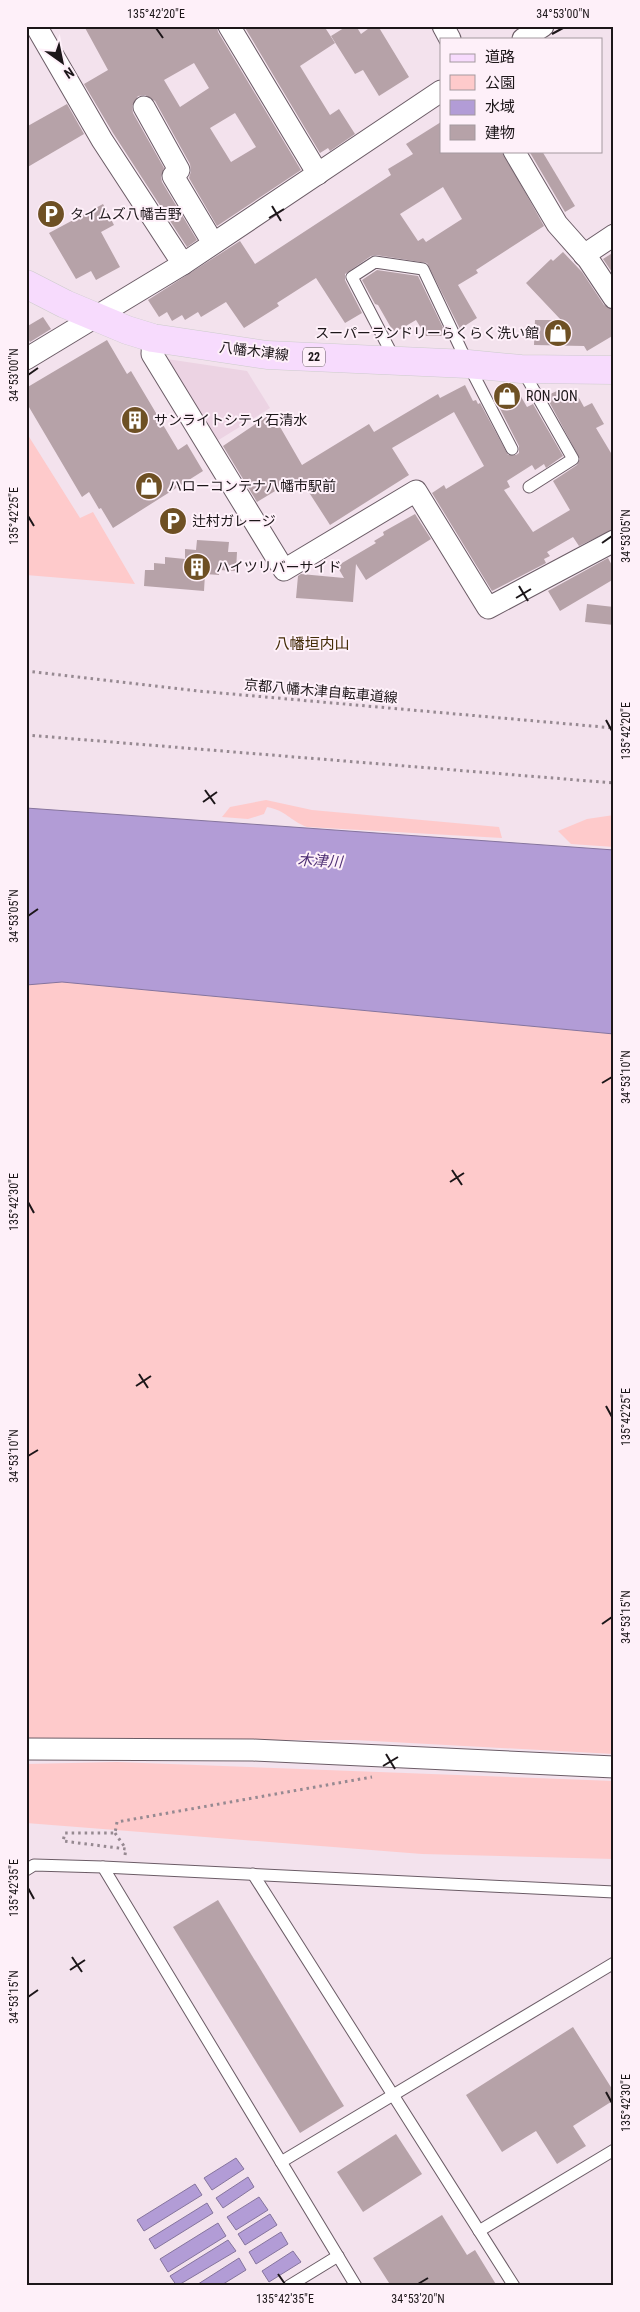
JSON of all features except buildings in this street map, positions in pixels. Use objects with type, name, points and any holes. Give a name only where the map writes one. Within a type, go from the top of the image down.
[{"type":"main road","name":"八幡木津線","points":[[26,284],[64,304],[153,338],[267,355],[468,364],[522,369],[614,370]]},
{"type":"street","points":[[36,26],[102,140],[183,264]]},
{"type":"street","points":[[229,26],[318,174]]},
{"type":"street","points":[[443,26],[449,38]]},
{"type":"street","points":[[525,38],[543,26]]},
{"type":"street","points":[[26,359],[97,318],[183,264],[440,92]]},
{"type":"street","points":[[144,107],[180,170],[173,176],[213,243]]},
{"type":"street","points":[[515,152],[557,224],[584,254],[614,298]]},
{"type":"street","points":[[584,254],[614,235]]},
{"type":"street","points":[[153,338],[152,354],[284,570],[416,491],[488,608],[613,543]]},
{"type":"street","points":[[26,1749],[253,1750],[614,1767]]},
{"type":"lane","points":[[396,361],[352,277],[376,262],[423,269],[468,364],[512,449]]},
{"type":"lane","points":[[522,369],[573,459],[529,487]]},
{"type":"lane","points":[[26,1870],[34,1865],[103,1867],[614,1892]]},
{"type":"lane","points":[[103,1867],[356,2286]]},
{"type":"lane","points":[[253,1874],[514,2286]]},
{"type":"lane","points":[[281,2162],[614,1963]]},
{"type":"lane","points":[[479,2231],[614,2150]]},
{"type":"lane","points":[[289,2286],[338,2256]]},
{"type":"path","name":"京都八幡木津自転車道線","points":[[26,672],[198,691],[614,728]]},
{"type":"path","points":[[26,735],[614,784]]},
{"type":"path","points":[[125,1868],[126,1848],[115,1833],[117,1822],[377,1776]]},
{"type":"path","points":[[115,1833],[65,1833],[63,1841],[126,1848]]},
{"type":"shaded area","points":[[167,359],[247,371],[270,408],[217,441]]},
{"type":"green space","points":[[26,432],[80,518],[93,512],[135,584],[26,575]]},
{"type":"green space","points":[[266,800],[312,810],[499,827],[502,838],[307,827],[284,813],[267,807],[264,814],[248,819],[222,817],[230,807]]},
{"type":"green space","points":[[614,815],[614,847],[571,844],[558,831],[587,819]]},
{"type":"green space","points":[[62,982],[614,1034],[614,1754],[355,1740],[26,1740],[26,985]]},
{"type":"green space","points":[[117,1762],[614,1781],[614,1859],[422,1854],[26,1823],[26,1764]]},
{"type":"water","name":"木津川","points":[[26,808],[614,850],[614,1034],[62,982],[26,985]]},
{"type":"water","points":[[236,2158],[244,2169],[212,2190],[204,2178]]},
{"type":"water","points":[[248,2177],[254,2187],[223,2208],[216,2198]]},
{"type":"water","points":[[195,2184],[202,2195],[144,2231],[137,2220]]},
{"type":"water","points":[[259,2197],[268,2210],[236,2230],[227,2217]]},
{"type":"water","points":[[207,2203],[213,2213],[155,2249],[149,2239]]},
{"type":"water","points":[[270,2214],[277,2225],[245,2245],[238,2234]]},
{"type":"water","points":[[218,2223],[226,2236],[168,2272],[160,2259]]},
{"type":"water","points":[[281,2232],[288,2244],[256,2264],[249,2252]]},
{"type":"water","points":[[228,2240],[236,2251],[177,2286],[170,2276]]},
{"type":"water","points":[[293,2251],[301,2262],[269,2282],[262,2271]]},
{"type":"water","points":[[239,2258],[246,2270],[220,2286],[195,2286]]},
{"type":"place","name":"タイムズ八幡吉野","points":[[51,214]]},
{"type":"place","name":"スーパーランドリーらくらく洗い館","points":[[558,333]]},
{"type":"place","name":"RON JON","points":[[507,396]]},
{"type":"place","name":"サンライトシティ石清水","points":[[135,420]]},
{"type":"place","name":"ハローコンテナ八幡市駅前","points":[[149,486]]},
{"type":"place","name":"辻村ガレージ","points":[[173,521]]},
{"type":"place","name":"ハイツリバーサイド","points":[[197,567]]},
{"type":"district","name":"八幡垣内山","points":[[312,644]]}]
